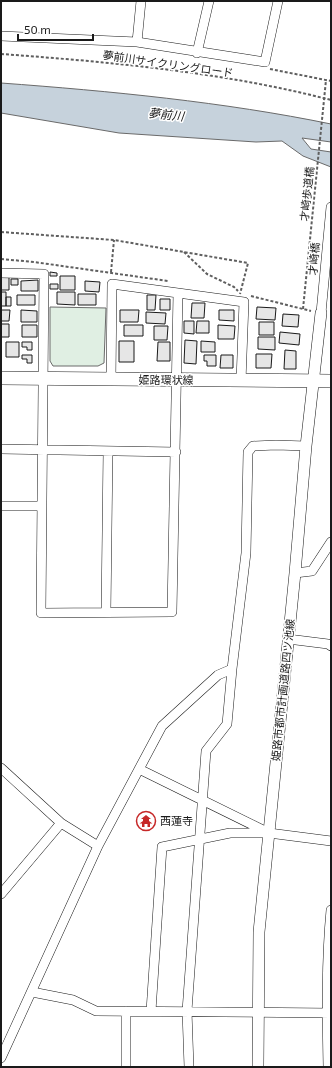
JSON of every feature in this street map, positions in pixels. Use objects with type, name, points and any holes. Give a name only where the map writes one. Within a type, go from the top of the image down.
[{"type":"main road","name":"姫路環状線","points":[[1,378],[331,381]]},
{"type":"street","points":[[138,42],[141,1]]},
{"type":"street","points":[[197,53],[209,1]]},
{"type":"street","points":[[1,36],[138,42],[197,53],[265,62],[278,1]]},
{"type":"street","name":"才崎橋","points":[[321,313],[331,208]]},
{"type":"street","points":[[1,273],[44,274],[41,613],[172,612],[178,293]]},
{"type":"street","points":[[111,380],[112,284],[244,302],[241,381]]},
{"type":"street","name":"姫路市都市計画道路四ツ池線","points":[[258,1067],[257,1012],[259,932],[295,573],[306,446],[321,313]]},
{"type":"street","points":[[189,1067],[186,1011],[206,751],[227,724],[246,553],[248,452],[253,446],[276,444],[306,446]]},
{"type":"street","points":[[1,449],[176,452]]},
{"type":"street","points":[[106,612],[108,451]]},
{"type":"street","points":[[1,506],[42,506]]},
{"type":"street","points":[[295,573],[312,571],[331,542]]},
{"type":"street","points":[[288,639],[328,644],[331,646]]},
{"type":"street","points":[[1,1058],[98,846],[162,726],[218,675],[232,669]]},
{"type":"street","points":[[1,768],[61,823],[98,846]]},
{"type":"street","points":[[138,769],[269,833]]},
{"type":"street","points":[[1,894],[61,823]]},
{"type":"street","points":[[151,1011],[162,847],[230,833],[269,833],[331,841]]},
{"type":"street","points":[[328,1067],[328,939],[331,910]]},
{"type":"street","points":[[32,992],[73,1000],[96,1011],[329,1013]]},
{"type":"street","points":[[126,1011],[126,1067]]},
{"type":"path","name":"夢前川サイクリングロード","points":[[1,54],[72,59],[201,74],[331,100]]},
{"type":"path","points":[[265,62],[268,69],[331,81]]},
{"type":"path","name":"才崎歩道橋","points":[[303,308],[326,80]]},
{"type":"path","points":[[1,232],[114,240],[183,251],[248,263],[240,294],[234,287],[207,274],[183,251]]},
{"type":"path","points":[[111,272],[114,240]]},
{"type":"green space","points":[[50,307],[106,308],[104,363],[98,366],[53,366],[50,361]]},
{"type":"water","name":"夢前川","points":[[1,83],[208,103],[331,124],[331,142],[302,138],[311,149],[331,152],[331,167],[303,156],[282,141],[256,142],[119,133],[1,113]]},
{"type":"building","points":[[50,272],[57,273],[57,276],[50,276]]},
{"type":"building","points":[[60,276],[75,276],[75,290],[60,290]]},
{"type":"building","points":[[1,277],[9,277],[9,290],[1,290]]},
{"type":"building","points":[[11,279],[18,279],[18,285],[11,285]]},
{"type":"building","points":[[38,280],[38,291],[21,291],[21,281]]},
{"type":"building","points":[[85,281],[100,282],[99,292],[85,291]]},
{"type":"building","points":[[50,284],[58,284],[58,289],[50,289]]},
{"type":"building","points":[[1,292],[6,292],[6,306],[1,306]]},
{"type":"building","points":[[57,292],[75,292],[75,305],[57,304]]},
{"type":"building","points":[[78,294],[96,294],[96,305],[78,305]]},
{"type":"building","points":[[17,295],[35,295],[35,305],[17,305]]},
{"type":"building","points":[[147,295],[156,295],[155,310],[147,310]]},
{"type":"building","points":[[6,297],[11,297],[11,306],[6,306]]},
{"type":"building","points":[[160,299],[170,299],[170,310],[160,310]]},
{"type":"building","points":[[192,303],[205,303],[204,318],[191,318]]},
{"type":"building","points":[[257,307],[276,308],[275,320],[256,319]]},
{"type":"building","points":[[1,310],[10,310],[9,321],[1,321]]},
{"type":"building","points":[[21,310],[37,311],[37,322],[21,322]]},
{"type":"building","points":[[120,310],[139,310],[138,322],[120,322]]},
{"type":"building","points":[[219,310],[234,310],[234,321],[219,320]]},
{"type":"building","points":[[146,312],[166,313],[165,324],[146,323]]},
{"type":"building","points":[[283,314],[299,315],[298,327],[282,326]]},
{"type":"building","points":[[184,321],[194,321],[194,334],[184,333]]},
{"type":"building","points":[[197,321],[209,321],[209,333],[196,333]]},
{"type":"building","points":[[259,322],[274,322],[274,335],[259,335]]},
{"type":"building","points":[[1,324],[9,324],[9,337],[1,337]]},
{"type":"building","points":[[22,325],[37,325],[37,337],[22,337]]},
{"type":"building","points":[[124,325],[143,325],[143,336],[124,336]]},
{"type":"building","points":[[218,325],[235,326],[234,339],[218,339]]},
{"type":"building","points":[[154,326],[168,326],[167,340],[154,340]]},
{"type":"building","points":[[280,332],[300,334],[299,345],[279,343]]},
{"type":"building","points":[[258,337],[275,337],[275,350],[258,349]]},
{"type":"building","points":[[185,340],[197,341],[196,364],[184,363]]},
{"type":"building","points":[[119,341],[134,341],[134,362],[119,362]]},
{"type":"building","points":[[201,341],[215,342],[215,352],[201,352]]},
{"type":"building","points":[[6,342],[19,342],[19,357],[6,357]]},
{"type":"building","points":[[22,342],[32,342],[32,350],[27,350],[27,347],[22,347]]},
{"type":"building","points":[[158,342],[170,342],[170,361],[157,361]]},
{"type":"building","points":[[285,350],[296,351],[296,369],[284,369]]},
{"type":"building","points":[[256,354],[272,354],[271,368],[256,368]]},
{"type":"building","points":[[22,355],[32,355],[32,363],[27,363],[27,359],[22,359]]},
{"type":"building","points":[[204,355],[216,355],[216,366],[207,366],[207,361],[204,361]]},
{"type":"building","points":[[221,355],[233,355],[233,368],[220,368]]},
{"type":"place","name":"西蓮寺","points":[[146,821]]}]
